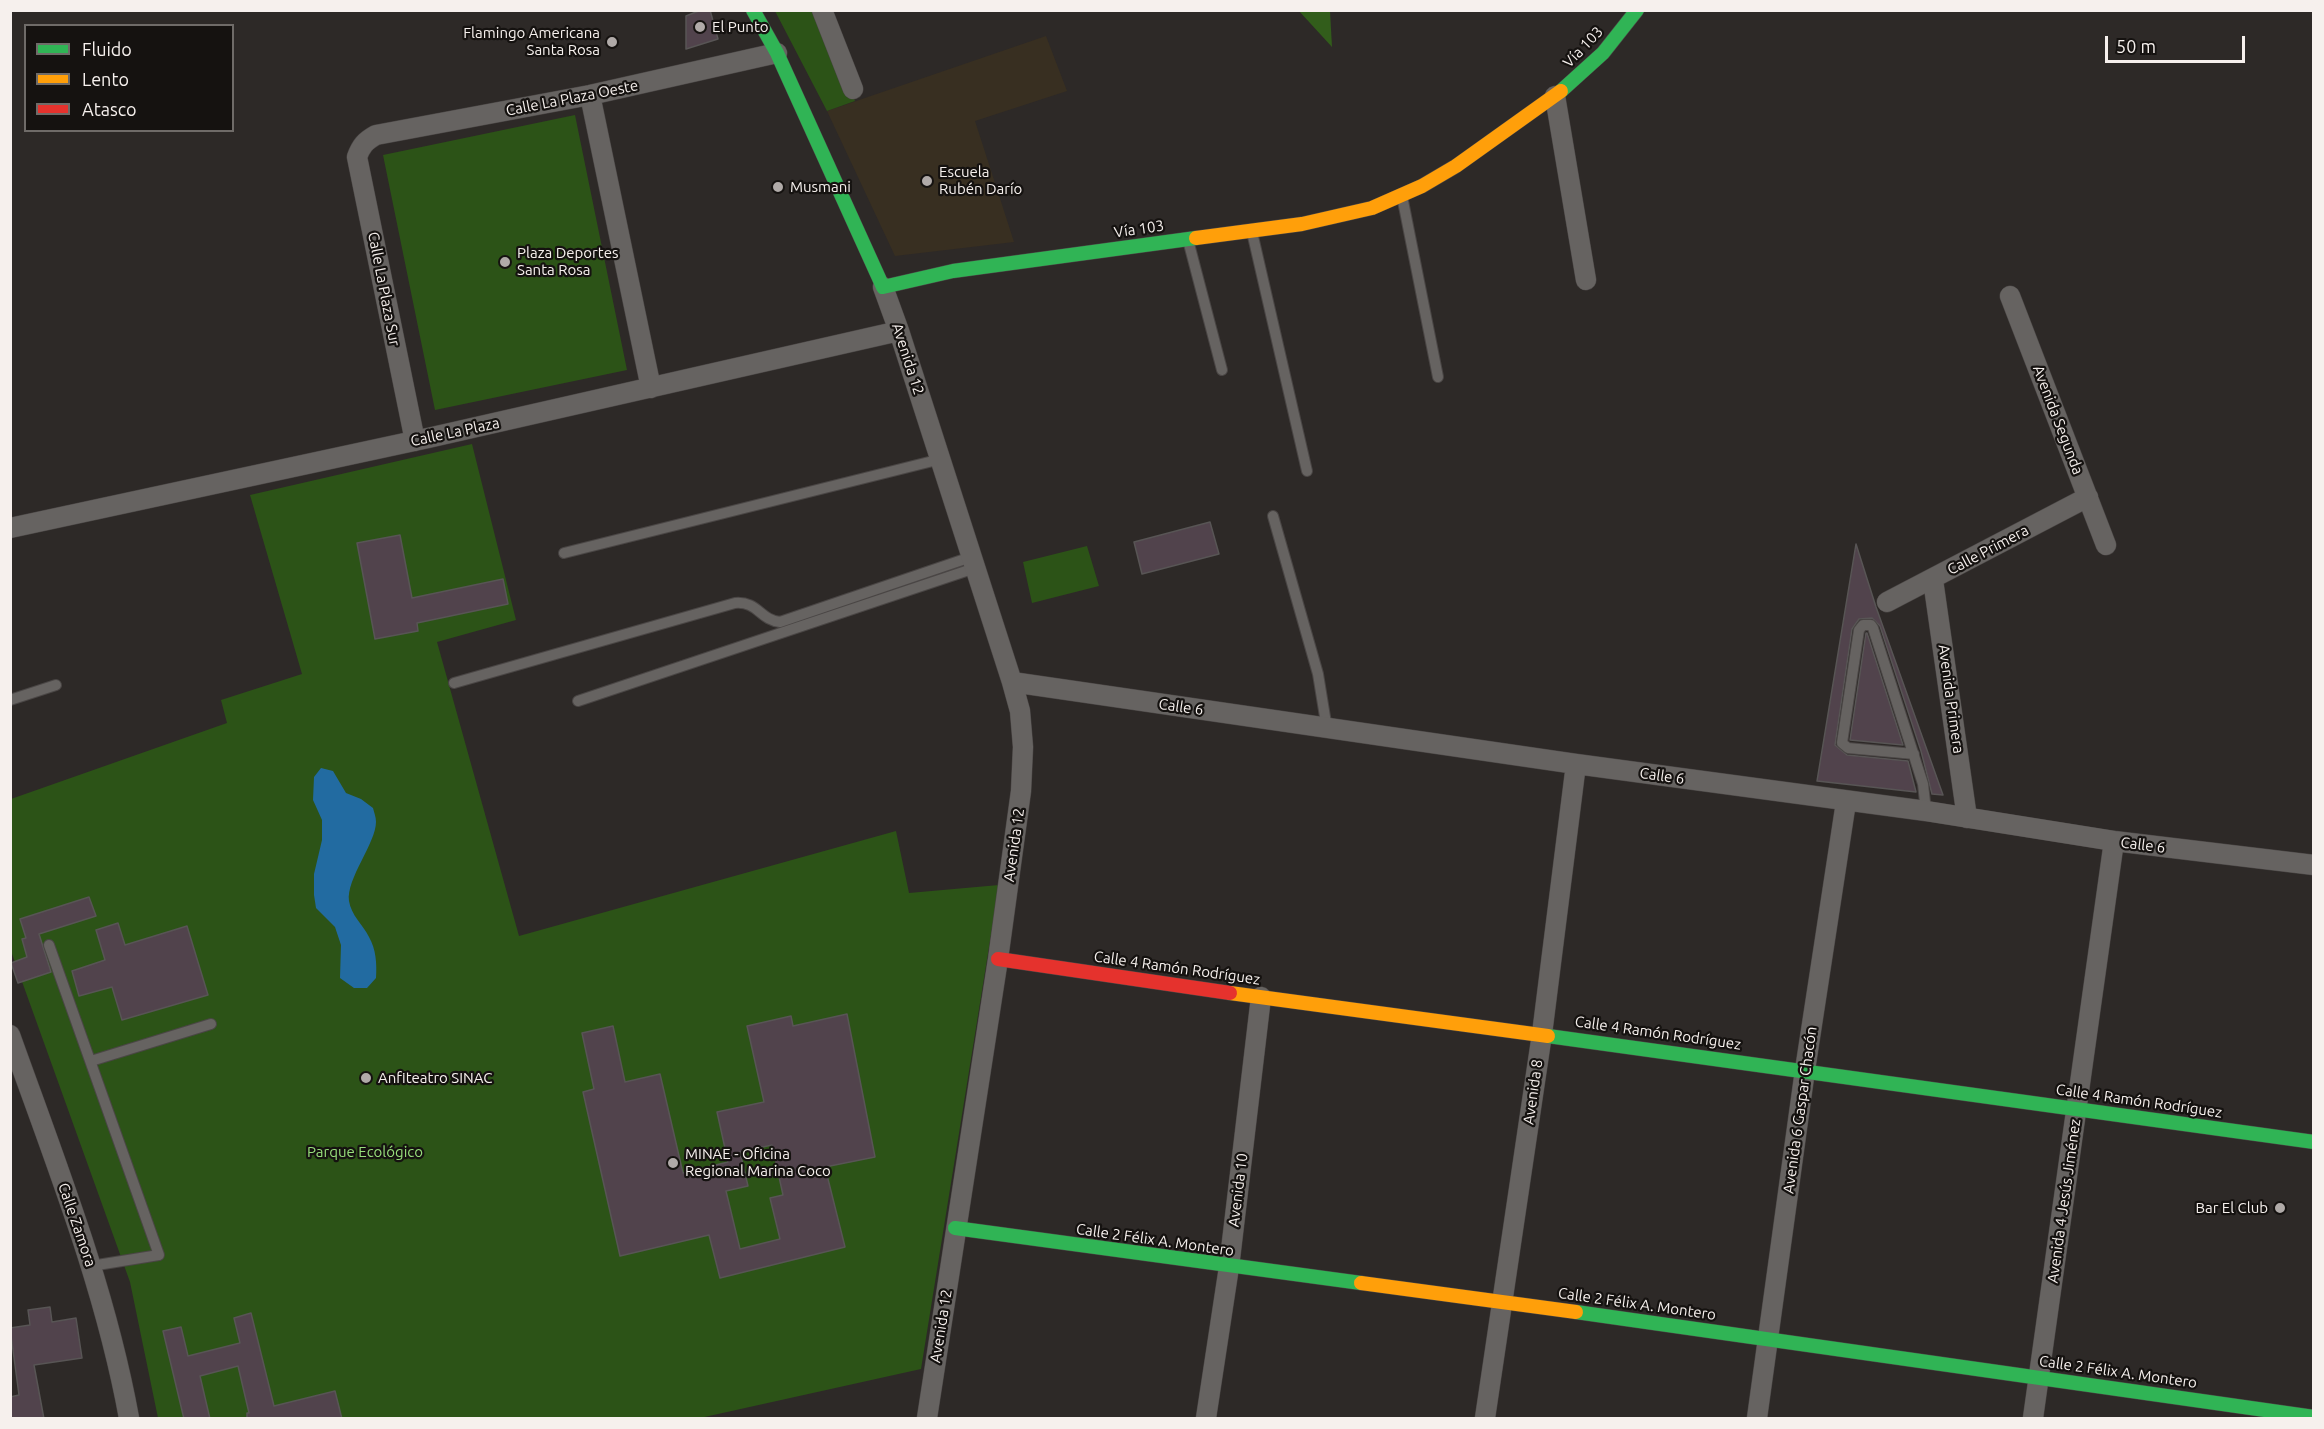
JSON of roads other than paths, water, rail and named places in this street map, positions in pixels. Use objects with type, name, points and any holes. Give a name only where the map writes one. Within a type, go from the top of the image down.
[{"type":"street","points":[[753,10],[777,53],[883,287]]},
{"type":"street","points":[[822,10],[853,89]]},
{"type":"street","name":"Vía 103","points":[[883,287],[953,271],[1252,232],[1343,216],[1402,196],[1456,166],[1555,96],[1603,53],[1637,10]]},
{"type":"street","name":"Calle La Plaza Oeste","points":[[366,140],[376,135],[590,95],[777,53]]},
{"type":"street","points":[[590,95],[651,388]]},
{"type":"street","points":[[1555,96],[1586,280]]},
{"type":"street","name":"Calle La Plaza Sur","points":[[366,140],[357,157],[415,441]]},
{"type":"street","name":"Avenida 12","points":[[883,287],[1012,682],[1020,711],[1023,747],[1021,791],[998,959],[927,1419]]},
{"type":"street","name":"Avenida Segunda","points":[[2010,296],[2106,544]]},
{"type":"street","name":"Calle La Plaza","points":[[10,528],[415,441],[899,331]]},
{"type":"street","name":"Calle Primera","points":[[1887,602],[2088,497]]},
{"type":"street","name":"Avenida Primera","points":[[1933,580],[1967,818]]},
{"type":"street","name":"Calle 6","points":[[1012,682],[1327,729],[1846,802],[1926,811],[2114,841],[2313,865]]},
{"type":"street","name":"Avenida 8","points":[[1485,1419],[1542,1034],[1576,764]]},
{"type":"street","name":"Avenida 6 Gaspar Chacón","points":[[1758,1419],[1805,1070],[1846,802]]},
{"type":"street","name":"Avenida 4 Jesús Jiménez","points":[[2032,1419],[2114,841]]},
{"type":"street","name":"Calle 4 Ramón Rodríguez","points":[[998,959],[2313,1142]]},
{"type":"street","name":"Avenida 10","points":[[1206,1419],[1229,1267],[1261,997]]},
{"type":"street","name":"Calle Zamora","points":[[10,1035],[92,1266],[108,1321],[129,1419]]},
{"type":"street","name":"Calle 2 Félix A. Montero","points":[[955,1228],[2313,1414]]},
{"type":"lane","points":[[1402,196],[1438,377]]},
{"type":"lane","points":[[1252,232],[1307,471]]},
{"type":"lane","points":[[1188,239],[1222,370]]},
{"type":"lane","points":[[564,553],[941,459]]},
{"type":"lane","points":[[1273,516],[1318,674],[1327,729]]},
{"type":"lane","points":[[454,682],[735,603],[743,602],[753,605],[772,621],[780,622],[973,562]]},
{"type":"lane","points":[[578,701],[973,562]]},
{"type":"lane","points":[[1914,754],[1848,748],[1842,743],[1859,630],[1863,625],[1871,625],[1873,628],[1914,754],[1923,784],[1926,811]]},
{"type":"lane","points":[[10,700],[56,685]]},
{"type":"lane","points":[[50,945],[159,1255],[92,1266]]},
{"type":"lane","points":[[91,1062],[211,1024]]},
{"type":"water","points":[[321,768],[333,771],[346,793],[361,799],[373,808],[375,816],[375,831],[349,892],[352,911],[369,937],[375,952],[376,978],[367,988],[354,988],[340,978],[341,945],[335,927],[316,908],[314,874],[322,840],[322,820],[313,800],[314,777]]},
{"type":"place","name":"El Punto","points":[[700,27]]},
{"type":"place","name":"Flamingo Americana Santa Rosa","points":[[612,42]]},
{"type":"place","name":"Escuela Rubén Darío","points":[[927,181]]},
{"type":"place","name":"Musmani","points":[[778,187]]},
{"type":"place","name":"Plaza Deportes Santa Rosa","points":[[505,262]]},
{"type":"place","name":"Anfiteatro SINAC","points":[[366,1078]]},
{"type":"place","name":"MINAE - Oficina Regional Marina Coco","points":[[673,1163]]},
{"type":"place","name":"Bar El Club","points":[[2280,1208]]},
{"type":"park label","name":"Parque Ecológico","points":[[365,1152]]}]
